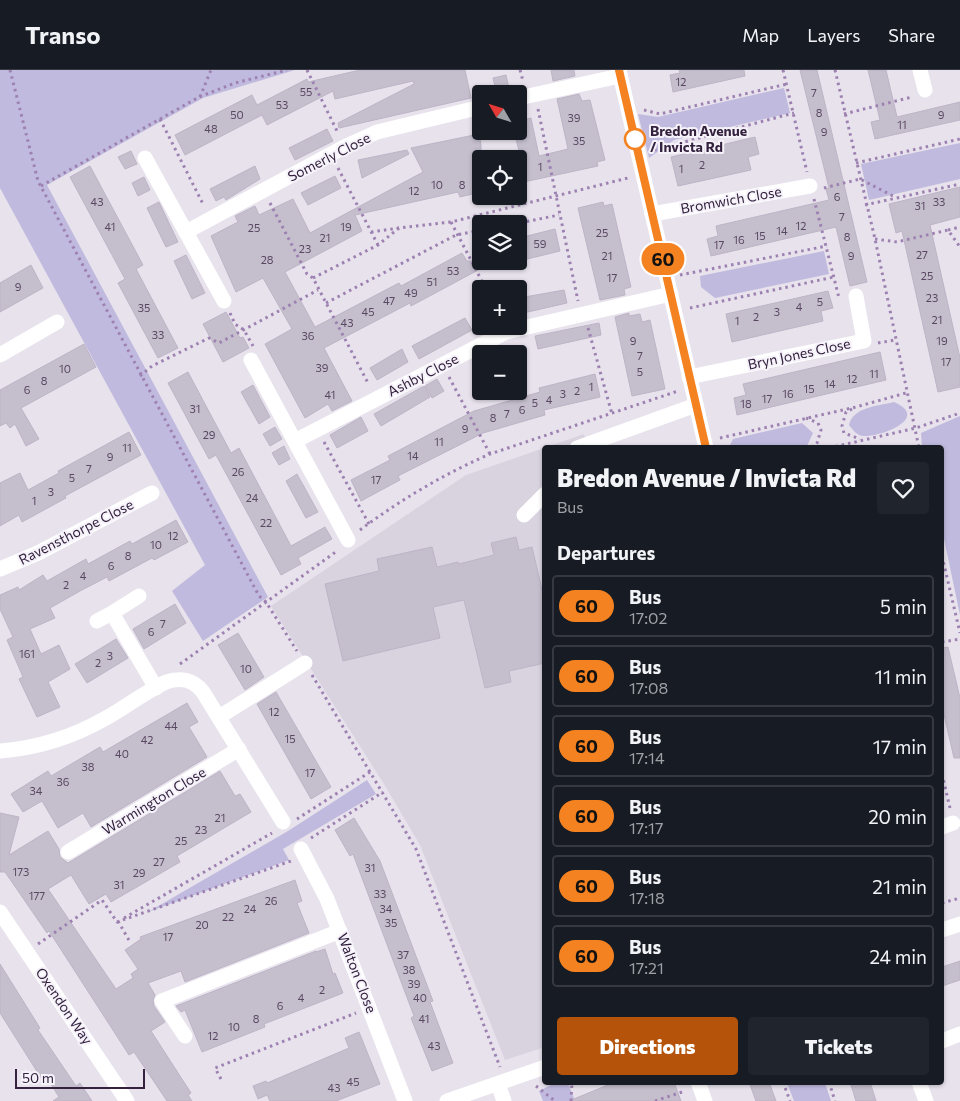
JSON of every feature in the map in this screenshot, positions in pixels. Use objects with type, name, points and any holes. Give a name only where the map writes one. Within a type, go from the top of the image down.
[{"type":"street","points":[[920,70],[925,90]]},
{"type":"street","points":[[528,96],[619,73],[705,444]]},
{"type":"street","name":"Somerly Close","points":[[186,232],[377,132],[472,109]]},
{"type":"street","points":[[145,158],[224,300]]},
{"type":"street","name":"Bromwich Close","points":[[652,214],[811,188]]},
{"type":"street","name":"Ashby Close","points":[[295,441],[318,431],[506,332],[671,294]]},
{"type":"street","name":"Bryn Jones Close","points":[[690,382],[864,341],[856,296]]},
{"type":"street","points":[[0,355],[57,322]]},
{"type":"street","points":[[251,360],[348,540]]},
{"type":"street","points":[[582,445],[696,405]]},
{"type":"street","name":"Ravensthorpe Close","points":[[0,569],[38,554],[152,493]]},
{"type":"street","points":[[524,515],[542,497]]},
{"type":"street","points":[[97,621],[139,596]]},
{"type":"street","points":[[112,613],[156,688]]},
{"type":"street","points":[[219,717],[305,663]]},
{"type":"street","points":[[0,752],[29,749],[65,738],[105,719],[156,688],[176,679],[190,681],[198,686],[219,717],[285,824]]},
{"type":"street","name":"Warmington Close","points":[[68,852],[239,750]]},
{"type":"street","name":"Walton Close","points":[[299,849],[322,888],[340,930],[405,1101]]},
{"type":"street","name":"Oxendon Way","points":[[0,912],[127,1101]]},
{"type":"street","points":[[944,929],[960,924]]},
{"type":"street","points":[[185,1036],[162,1001],[340,930]]},
{"type":"street","points":[[944,1040],[960,1034]]},
{"type":"street","points":[[446,1101],[542,1068]]},
{"type":"street","points":[[498,1084],[504,1101]]},
{"type":"street","points":[[699,1085],[705,1101]]},
{"type":"street","points":[[920,1085],[926,1101]]},
{"type":"path","points":[[12,70],[30,154],[41,186],[140,376],[259,596],[266,602],[305,663],[416,849],[500,1069],[508,1066]]},
{"type":"path","points":[[199,97],[211,70]]},
{"type":"path","points":[[276,70],[282,72]]},
{"type":"path","points":[[41,186],[199,97],[235,83],[287,70]]},
{"type":"path","points":[[307,70],[338,151],[378,245]]},
{"type":"path","points":[[783,70],[840,303]]},
{"type":"path","points":[[835,70],[865,205],[875,239],[906,393],[916,428],[919,445]]},
{"type":"path","points":[[627,106],[660,114],[787,84]]},
{"type":"path","points":[[844,114],[923,95],[925,90]]},
{"type":"path","points":[[534,94],[581,314],[587,325],[612,414]]},
{"type":"path","points":[[639,156],[794,113]]},
{"type":"path","points":[[160,120],[210,218]]},
{"type":"path","points":[[856,163],[960,139]]},
{"type":"path","points":[[371,232],[452,222],[555,195],[643,175]]},
{"type":"path","points":[[811,188],[860,179],[896,198]]},
{"type":"path","points":[[865,205],[960,184]]},
{"type":"path","points":[[264,190],[307,274],[313,278],[376,399]]},
{"type":"path","points":[[527,221],[559,215]]},
{"type":"path","points":[[452,222],[456,235],[481,280]]},
{"type":"path","points":[[313,278],[378,245],[399,228]]},
{"type":"path","points":[[875,239],[897,242],[960,228]]},
{"type":"path","points":[[948,230],[960,247]]},
{"type":"path","points":[[326,303],[456,235],[472,232]]},
{"type":"path","points":[[667,276],[827,246]]},
{"type":"path","points":[[675,312],[834,277]]},
{"type":"path","points":[[140,376],[152,366],[209,338],[219,343],[318,290]]},
{"type":"path","points":[[224,300],[235,324],[244,330]]},
{"type":"path","points":[[443,365],[490,454]]},
{"type":"path","points":[[176,679],[181,663],[330,558],[348,540],[369,524],[421,489],[461,467],[490,454],[612,414],[690,382]]},
{"type":"path","points":[[705,444],[906,393]]},
{"type":"path","points":[[856,407],[846,412],[842,426],[844,433],[850,437],[863,440]]},
{"type":"path","points":[[842,445],[916,428],[960,413]]},
{"type":"path","points":[[802,418],[818,423],[821,430],[815,445]]},
{"type":"path","points":[[318,431],[369,524]]},
{"type":"path","points":[[944,564],[960,633]]},
{"type":"path","points":[[944,642],[960,639]]},
{"type":"path","points":[[117,922],[370,772]]},
{"type":"path","points":[[944,791],[948,825]]},
{"type":"path","points":[[117,922],[293,860],[299,849],[383,792]]},
{"type":"path","points":[[944,902],[960,898]]},
{"type":"path","points":[[27,951],[102,900],[130,942]]},
{"type":"path","points":[[221,1080],[215,1068],[370,1008]]},
{"type":"path","points":[[528,1073],[532,1083],[555,1101]]},
{"type":"path","points":[[571,1101],[572,1085]]},
{"type":"path","points":[[655,1101],[696,1085]]},
{"type":"path","points":[[784,1085],[790,1101]]},
{"type":"path","points":[[830,1085],[835,1101]]},
{"type":"shaded area","points":[[0,70],[295,70],[203,98],[47,185],[268,597],[203,641],[172,591],[205,565],[0,188]]},
{"type":"shaded area","points":[[784,88],[790,113],[674,140],[649,158],[638,114],[658,117]]},
{"type":"shaded area","points":[[960,143],[960,179],[869,200],[861,164]]},
{"type":"shaded area","points":[[824,251],[829,274],[715,298],[701,287],[700,276]]},
{"type":"shaded area","points":[[894,402],[904,408],[907,414],[905,420],[891,430],[862,436],[849,425],[855,414],[867,408]]},
{"type":"shaded area","points":[[960,416],[960,615],[944,539],[944,445],[922,445],[921,433]]},
{"type":"shaded area","points":[[802,423],[813,433],[807,445],[730,445],[733,439]]},
{"type":"shaded area","points":[[584,434],[587,445],[552,445]]},
{"type":"shaded area","points":[[542,449],[542,1048],[505,1060],[420,845],[384,784],[271,606],[466,475]]},
{"type":"shaded area","points":[[367,780],[376,794],[283,849],[289,860],[148,912],[288,831]]},
{"type":"shaded area","points":[[551,1085],[569,1085],[575,1101],[543,1101],[539,1091]]},
{"type":"shaded area","points":[[788,1085],[826,1085],[831,1101],[794,1101]]},
{"type":"building","points":[[360,70],[465,70],[471,98],[339,128],[338,123],[414,84],[413,81],[335,99],[333,91],[267,125],[262,115],[185,155],[175,135],[252,95],[257,105],[307,79],[308,82]]},
{"type":"building","points":[[551,70],[574,70],[575,76],[553,81]]},
{"type":"building","points":[[679,70],[744,70],[745,76],[673,92],[670,75],[680,73]]},
{"type":"building","points":[[800,70],[817,70],[867,282],[850,286],[836,227],[711,256],[707,239],[718,236],[716,226],[829,200],[826,189],[829,188]]},
{"type":"building","points":[[868,70],[886,70],[897,117],[960,102],[960,120],[875,139],[871,122],[880,120]]},
{"type":"building","points":[[506,75],[508,85],[495,85],[493,78]]},
{"type":"building","points":[[579,94],[582,101],[590,100],[605,160],[597,162],[598,166],[527,181],[527,150],[519,150],[516,140],[528,140],[528,119],[531,118],[539,156],[568,149],[557,99]]},
{"type":"building","points":[[327,129],[333,141],[295,160],[289,148]]},
{"type":"building","points":[[472,135],[472,140],[480,140],[481,150],[472,150],[472,194],[460,197],[458,192],[355,215],[362,231],[285,272],[315,327],[399,283],[401,286],[462,253],[467,261],[472,261],[472,270],[478,270],[411,306],[410,303],[324,348],[352,401],[332,411],[328,404],[305,418],[265,344],[292,329],[263,278],[236,292],[211,236],[238,222],[235,216],[255,206],[259,215],[293,199],[310,233],[423,172],[411,148]]},
{"type":"building","points":[[755,137],[759,154],[748,157],[751,170],[678,186],[671,157]]},
{"type":"building","points":[[407,150],[409,154],[362,178],[358,160]]},
{"type":"building","points":[[131,151],[137,164],[125,169],[118,157]]},
{"type":"building","points":[[90,166],[143,265],[136,269],[178,348],[158,358],[118,283],[125,279],[70,177]]},
{"type":"building","points":[[255,166],[260,179],[226,200],[224,197],[216,201],[210,189]]},
{"type":"building","points":[[335,176],[341,188],[308,205],[301,193]]},
{"type":"building","points":[[144,177],[150,190],[138,196],[132,183]]},
{"type":"building","points":[[960,187],[960,217],[930,225],[960,358],[960,387],[938,392],[902,231],[896,233],[889,204]]},
{"type":"building","points":[[159,202],[178,242],[166,247],[147,208]]},
{"type":"building","points":[[603,202],[604,206],[612,204],[631,287],[624,289],[625,295],[600,300],[578,208]]},
{"type":"building","points":[[555,229],[560,251],[527,259],[527,236]]},
{"type":"building","points":[[186,255],[205,293],[192,299],[174,261]]},
{"type":"building","points":[[31,265],[43,288],[0,312],[0,283]]},
{"type":"building","points":[[564,290],[567,303],[527,312],[527,297]]},
{"type":"building","points":[[828,291],[833,308],[821,311],[823,321],[732,342],[726,314]]},
{"type":"building","points":[[226,312],[240,338],[243,337],[249,348],[223,362],[203,324]]},
{"type":"building","points":[[629,313],[629,316],[640,314],[642,322],[650,320],[665,389],[632,396],[615,317]]},
{"type":"building","points":[[465,318],[472,330],[419,359],[412,346]]},
{"type":"building","points":[[599,323],[601,335],[538,349],[535,336]]},
{"type":"building","points":[[84,344],[96,367],[21,408],[39,439],[26,446],[15,424],[10,428],[6,423],[0,426],[0,390]]},
{"type":"building","points":[[402,349],[408,362],[377,380],[370,368]]},
{"type":"building","points":[[880,352],[886,380],[737,415],[734,398],[746,395],[743,384]]},
{"type":"building","points":[[188,372],[231,453],[239,448],[291,546],[325,527],[332,539],[298,558],[301,564],[281,575],[216,455],[209,459],[168,383]]},
{"type":"building","points":[[595,374],[600,397],[544,410],[545,415],[483,433],[398,476],[400,480],[361,501],[351,480],[390,460],[388,456],[474,411],[512,400],[527,400],[527,396],[540,392],[539,388]]},
{"type":"building","points":[[437,379],[444,391],[432,398],[425,386]]},
{"type":"building","points":[[253,385],[270,417],[259,424],[241,392]]},
{"type":"building","points":[[424,386],[430,397],[381,426],[374,414]]},
{"type":"building","points":[[361,417],[368,431],[337,448],[330,435]]},
{"type":"building","points":[[275,427],[282,439],[270,446],[263,434]]},
{"type":"building","points":[[129,432],[141,455],[65,496],[66,498],[22,522],[19,515],[0,526],[0,483],[20,473],[28,490],[59,473],[58,471]]},
{"type":"building","points":[[284,446],[290,459],[279,465],[272,453]]},
{"type":"building","points":[[297,474],[318,512],[306,518],[286,481]]},
{"type":"building","points":[[176,520],[188,542],[154,560],[152,558],[109,581],[107,577],[80,591],[50,608],[55,618],[30,629],[41,654],[59,645],[70,669],[48,682],[60,707],[37,717],[19,679],[23,677],[7,640],[13,637],[0,609],[0,595],[18,587],[19,590],[43,575],[47,581],[86,559],[88,564],[130,541],[132,544]]},
{"type":"building","points":[[516,537],[519,550],[532,547],[542,590],[542,664],[509,671],[511,682],[485,688],[464,600],[433,607],[440,638],[343,661],[325,584],[379,571],[377,559],[432,547],[437,567],[458,562],[459,564],[494,555],[491,543]]},
{"type":"building","points":[[175,604],[186,623],[144,649],[133,629]]},
{"type":"building","points":[[238,633],[264,677],[245,690],[218,645]]},
{"type":"building","points":[[116,639],[128,658],[87,683],[75,664]]},
{"type":"building","points":[[948,647],[960,698],[960,758],[954,758],[944,715],[944,648]]},
{"type":"building","points":[[276,692],[331,787],[311,799],[257,704]]},
{"type":"building","points":[[187,703],[198,722],[189,727],[207,757],[91,827],[83,813],[58,828],[42,801],[23,812],[11,794],[48,771],[51,776],[100,747],[103,752]]},
{"type":"building","points":[[220,771],[235,796],[240,794],[251,812],[177,856],[180,862],[111,902],[106,894],[89,904],[71,875],[48,889],[116,989],[133,978],[131,974],[138,969],[125,950],[141,939],[140,937],[295,880],[302,901],[297,903],[309,933],[185,982],[181,971],[148,983],[155,995],[153,1000],[154,1006],[165,1022],[151,1031],[191,1093],[188,1095],[192,1101],[167,1101],[134,1052],[129,1055],[49,931],[47,933],[5,872],[0,872],[0,813],[19,817],[9,855],[48,831],[59,849],[60,857],[68,863]]},
{"type":"building","points":[[354,818],[380,861],[433,1001],[430,1002],[453,1063],[432,1071],[411,1018],[414,1016],[353,854],[350,856],[335,830]]},
{"type":"building","points":[[325,949],[333,974],[335,973],[343,993],[264,1024],[265,1027],[202,1052],[185,1010],[181,1012],[176,1006]]},
{"type":"building","points":[[960,961],[960,980],[944,985],[944,966]]},
{"type":"building","points":[[0,964],[40,1028],[38,1030],[76,1086],[80,1083],[92,1101],[53,1101],[59,1097],[49,1081],[45,1084],[0,1013]]},
{"type":"building","points":[[359,1032],[380,1084],[336,1101],[270,1101],[267,1095],[258,1099],[253,1086],[266,1081],[267,1083],[349,1048],[345,1038]]},
{"type":"building","points":[[608,1085],[675,1085],[681,1101],[569,1101]]},
{"type":"building","points":[[750,1085],[770,1085],[776,1101],[756,1101]]},
{"type":"building","points":[[851,1085],[871,1085],[876,1101],[856,1101]]},
{"type":"bus line","name":"60","points":[[619,70],[705,445]]},
{"type":"place","name":"Bredon Avenue / Invicta Rd","points":[[635,139]]}]
